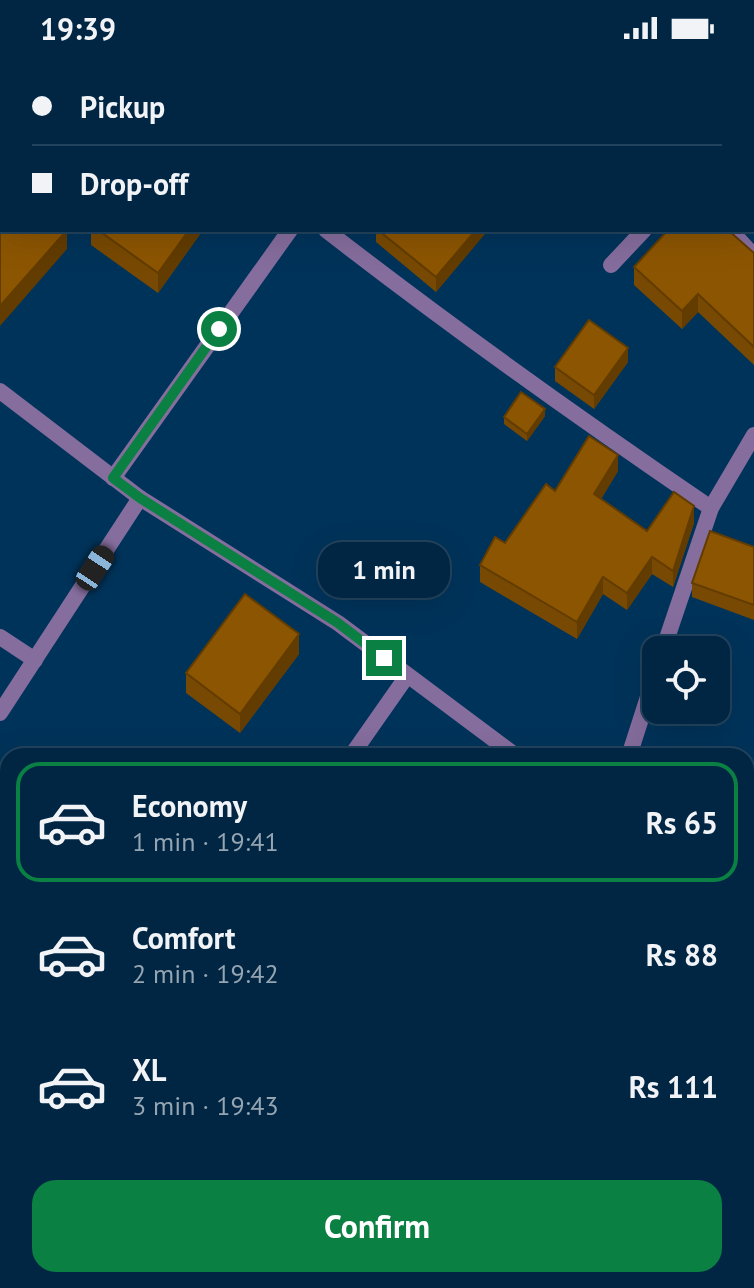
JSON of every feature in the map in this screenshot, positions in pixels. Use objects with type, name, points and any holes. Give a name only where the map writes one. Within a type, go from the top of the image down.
[{"type":"street","points":[[113,478],[289,232]]},
{"type":"street","points":[[611,265],[642,232]]},
{"type":"street","points":[[732,232],[754,256]]},
{"type":"street","points":[[347,236],[576,416],[711,508]]},
{"type":"street","points":[[0,391],[140,498],[338,623],[505,748]]},
{"type":"street","points":[[668,636],[711,508],[754,435]]},
{"type":"street","points":[[0,713],[140,498]]},
{"type":"street","points":[[0,637],[35,660]]},
{"type":"street","points":[[357,748],[407,676]]},
{"type":"street","points":[[632,748],[642,716]]},
{"type":"building","points":[[0,232],[65,232],[0,306]]},
{"type":"building","points":[[101,232],[188,232],[158,273]]},
{"type":"building","points":[[380,232],[474,232],[436,277]]},
{"type":"building","points":[[666,232],[730,232],[754,253],[754,347],[698,294],[682,311],[634,267]]},
{"type":"building","points":[[589,320],[628,348],[594,395],[555,367]]},
{"type":"building","points":[[521,392],[545,409],[527,434],[504,417]]},
{"type":"building","points":[[589,436],[618,455],[594,494],[647,531],[674,492],[694,506],[673,571],[652,557],[627,593],[603,577],[577,622],[480,565],[495,537],[505,543],[546,484],[555,491]]},
{"type":"building","points":[[710,531],[754,547],[754,605],[692,583]]},
{"type":"building","points":[[245,594],[299,634],[240,714],[186,673]]},
{"type":"route","points":[[219,329],[113,478],[338,623],[384,658]]}]
